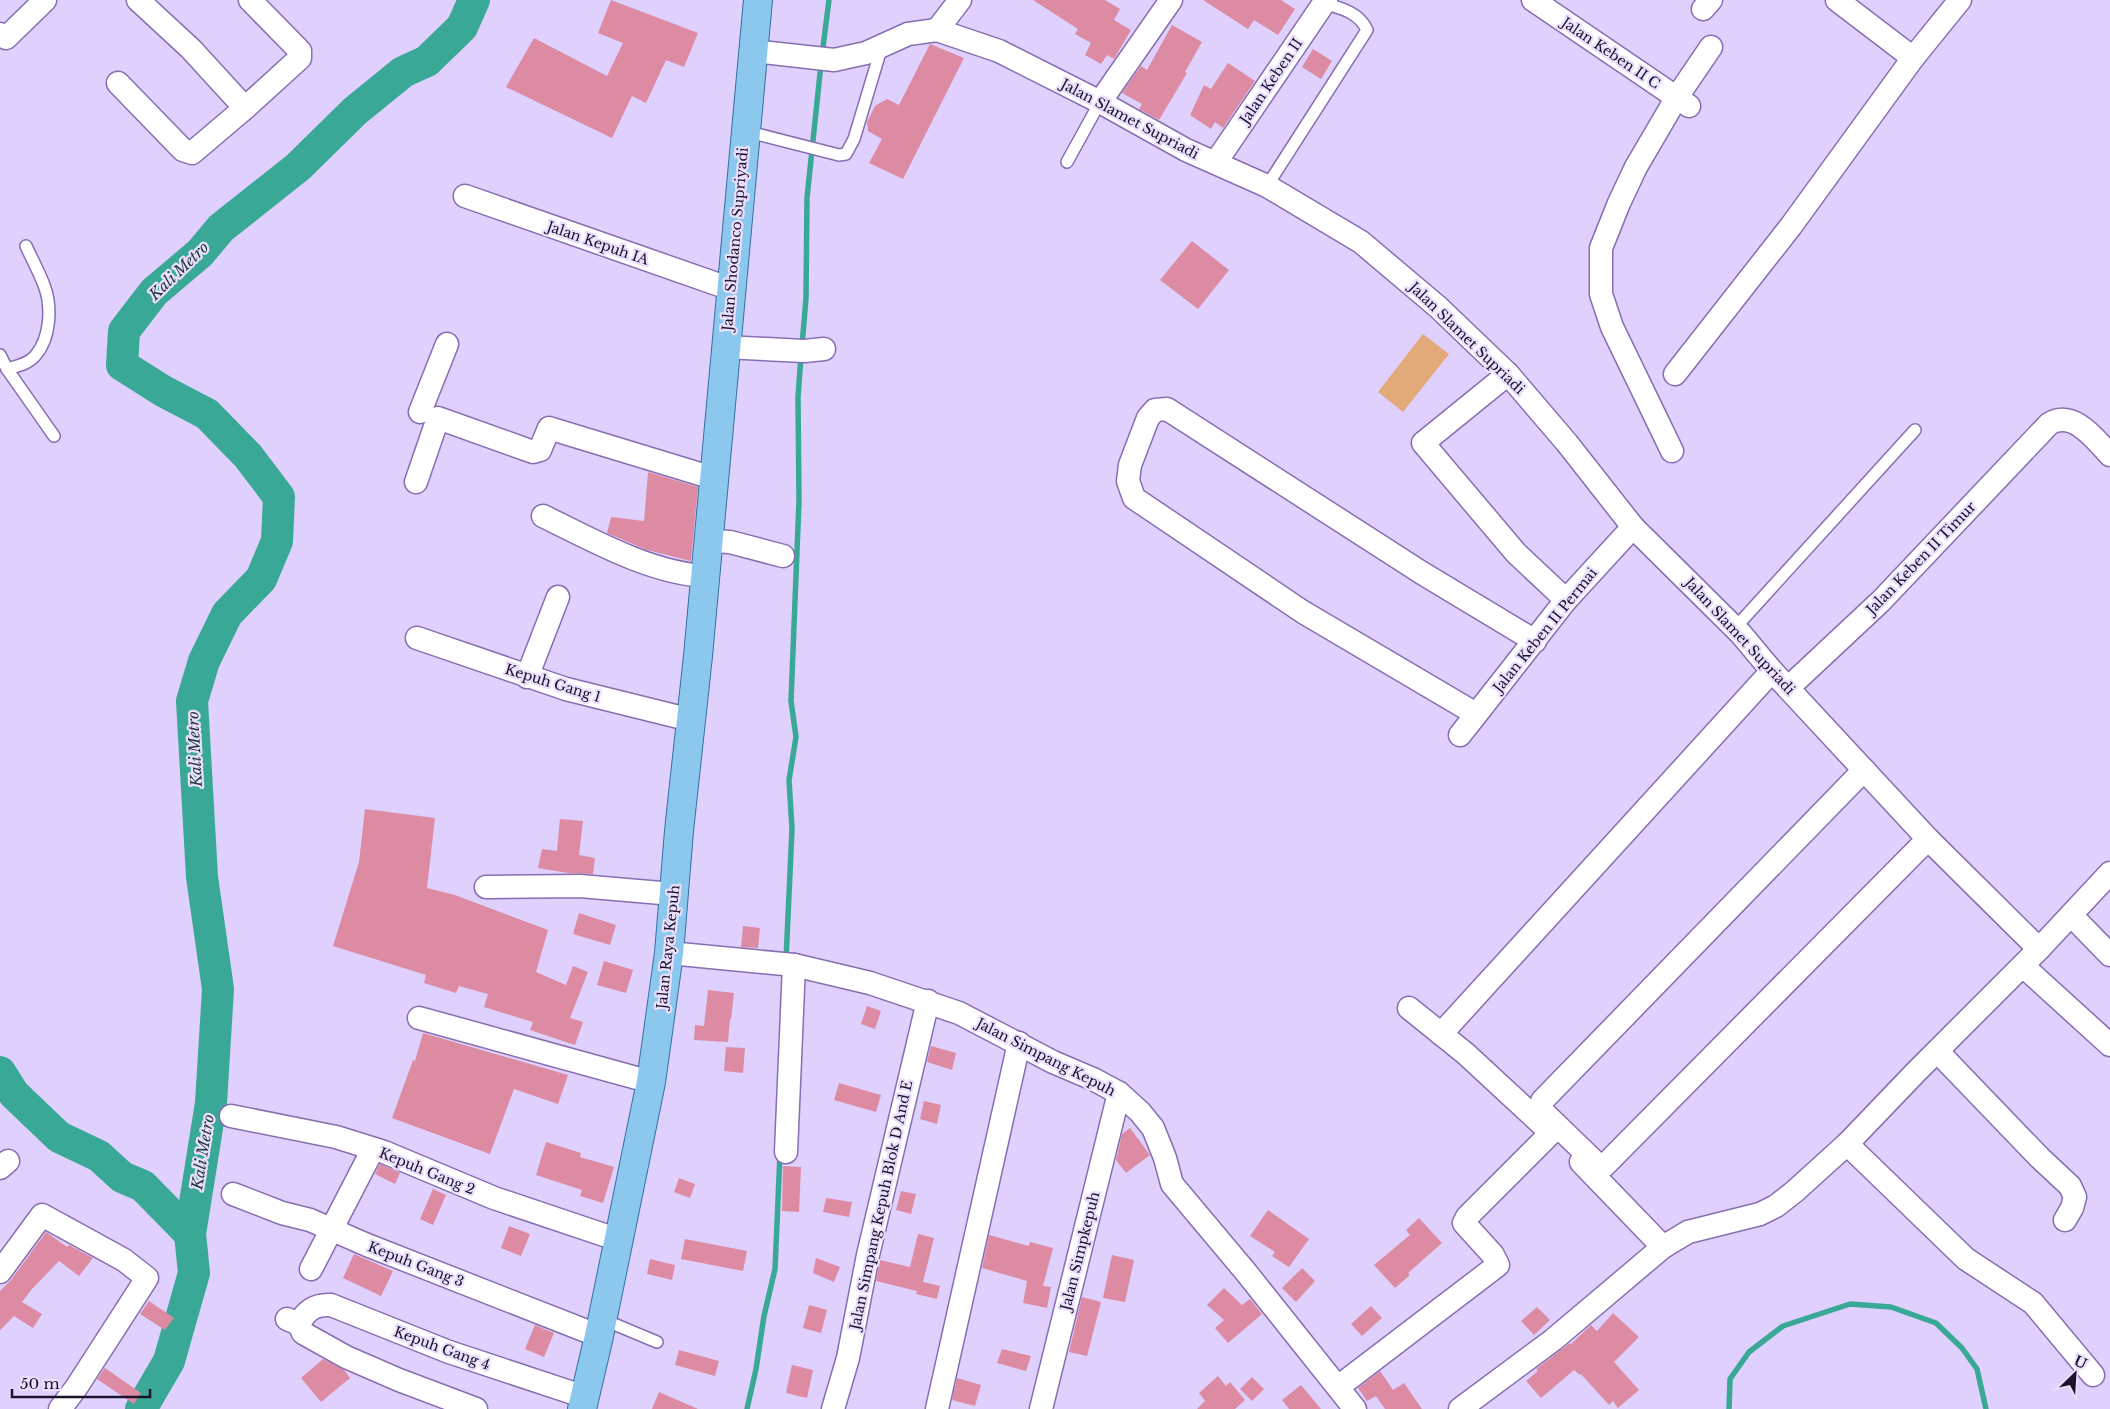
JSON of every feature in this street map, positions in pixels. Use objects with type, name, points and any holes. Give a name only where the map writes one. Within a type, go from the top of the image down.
[{"type":"main road","name":"Jalan Shodanco Supriyadi","points":[[713,478],[758,0]]},
{"type":"main road","name":"Jalan Raya Kepuh","points":[[583,1403],[601,1328],[651,1082],[669,953],[713,478]]},
{"type":"street","points":[[2,39],[45,0]]},
{"type":"street","points":[[138,0],[191,49],[245,108]]},
{"type":"street","points":[[118,83],[183,150],[192,153],[300,58],[300,51],[250,0]]},
{"type":"street","points":[[937,30],[960,0]]},
{"type":"street","points":[[1100,102],[1171,0]]},
{"type":"street","name":"Jalan Keben II C","points":[[1533,0],[1684,102]]},
{"type":"street","points":[[1837,0],[1913,58]]},
{"type":"street","points":[[1675,374],[1791,226],[1913,58],[1960,0]]},
{"type":"street","name":"Jalan Keben II","points":[[1216,162],[1324,2]]},
{"type":"street","name":"Jalan Slamet Supriadi","points":[[753,51],[834,60],[866,53],[908,34],[937,30],[1000,51],[1100,102],[1186,150],[1267,186],[1361,242],[1438,307],[1508,374],[1633,527],[1735,628],[1772,671],[1928,839],[2040,949]]},
{"type":"street","points":[[1672,451],[1612,327],[1601,294],[1602,248],[1619,203],[1636,168],[1684,102],[1711,48]]},
{"type":"street","name":"Jalan Kepuh IA","points":[[465,196],[731,289]]},
{"type":"street","points":[[416,482],[426,414],[447,344]]},
{"type":"street","points":[[725,347],[803,350]]},
{"type":"street","points":[[1508,374],[1423,443],[1516,553],[1566,600]]},
{"type":"street","points":[[1476,714],[1303,612],[1134,498],[1128,481],[1130,465],[1148,418],[1155,410],[1167,409],[1422,573],[1535,641]]},
{"type":"street","points":[[426,414],[533,452],[540,450],[549,428],[713,478]]},
{"type":"street","name":"Jalan Keben II Timur","points":[[1788,688],[1881,601],[2049,424],[2058,419],[2072,420],[2088,432],[2110,455]]},
{"type":"street","points":[[543,516],[612,551],[685,575],[705,576]]},
{"type":"street","name":"Jalan Keben II Permai","points":[[1460,735],[1566,600],[1633,527]]},
{"type":"street","points":[[708,542],[730,542],[782,556]]},
{"type":"street","points":[[527,677],[558,597]]},
{"type":"street","name":"Kepuh Gang 1","points":[[417,638],[566,689],[691,720]]},
{"type":"street","points":[[1441,1034],[1772,671]]},
{"type":"street","points":[[1864,770],[1542,1101],[1541,1110],[1598,1164],[1602,1167],[1605,1165],[1928,839]]},
{"type":"street","points":[[1460,1409],[1553,1340],[1663,1248],[1688,1232],[1760,1214],[1776,1206],[1848,1144],[2024,966],[2110,874]]},
{"type":"street","points":[[486,887],[580,886],[673,894]]},
{"type":"street","points":[[2071,915],[2110,955]]},
{"type":"street","name":"Jalan Simpang Kepuh","points":[[669,953],[785,965],[870,983],[928,1001],[959,1013],[1053,1062],[1093,1079],[1119,1093],[1140,1112],[1153,1128],[1165,1158],[1172,1184],[1245,1271],[1355,1409]]},
{"type":"street","points":[[785,965],[786,1152]]},
{"type":"street","points":[[2024,966],[2110,1045]]},
{"type":"street","name":"Jalan Simpang Kepuh Blok D And E","points":[[832,1409],[848,1358],[868,1255],[928,1001]]},
{"type":"street","points":[[1409,1008],[1473,1060],[1551,1133],[1598,1178],[1663,1248]]},
{"type":"street","points":[[419,1018],[651,1082]]},
{"type":"street","points":[[937,1409],[1018,1043]]},
{"type":"street","points":[[1938,1052],[2040,1158],[2070,1186],[2075,1196],[2072,1208],[2065,1220]]},
{"type":"street","name":"Jalan Simpkepuh","points":[[1041,1409],[1119,1093]]},
{"type":"street","name":"Kepuh Gang 2","points":[[231,1116],[336,1137],[374,1149],[494,1198],[619,1240]]},
{"type":"street","points":[[1338,1387],[1498,1265],[1493,1256],[1464,1223],[1466,1217],[1551,1133]]},
{"type":"street","points":[[1848,1144],[1966,1258],[2033,1303],[2093,1374]]},
{"type":"street","points":[[311,1269],[374,1149]]},
{"type":"street","name":"Kepuh Gang 3","points":[[233,1194],[282,1213],[310,1220],[332,1230],[601,1328]]},
{"type":"street","points":[[0,1272],[42,1215],[124,1260],[147,1278],[76,1388],[60,1409]]},
{"type":"street","name":"Kepuh Gang 4","points":[[476,1409],[399,1380],[346,1356],[303,1333],[296,1319],[320,1304],[331,1305],[583,1403]]},
{"type":"lane","points":[[1267,186],[1367,30],[1364,22],[1357,16],[1324,2]]},
{"type":"lane","points":[[745,131],[798,143],[838,155],[846,154],[850,148],[882,46]]},
{"type":"lane","points":[[1067,162],[1100,102]]},
{"type":"lane","points":[[7,369],[23,364],[35,356],[46,337],[50,319],[45,287],[26,246]]},
{"type":"lane","points":[[0,354],[7,369],[54,436]]},
{"type":"lane","points":[[1735,628],[1915,430]]},
{"type":"lane","points":[[601,1328],[657,1342]]},
{"type":"shaded area","points":[[1423,334],[1449,354],[1403,412],[1378,392]]},
{"type":"building","points":[[611,0],[698,33],[684,67],[666,60],[646,103],[632,96],[612,138],[506,87],[534,38],[607,76],[623,43],[598,33]]},
{"type":"building","points":[[1033,0],[1105,0],[1120,9],[1114,20],[1131,30],[1114,59],[1107,55],[1101,64],[1085,55],[1091,43],[1075,34],[1078,29]]},
{"type":"building","points":[[1203,0],[1281,0],[1295,9],[1278,35],[1254,20],[1248,29]]},
{"type":"building","points":[[1172,25],[1202,42],[1185,72],[1187,73],[1159,120],[1139,109],[1142,104],[1122,93],[1141,66],[1147,70]]},
{"type":"building","points":[[930,44],[964,58],[903,179],[869,163],[882,139],[868,131],[867,122],[875,106],[887,99],[899,105]]},
{"type":"building","points":[[1313,49],[1332,61],[1321,79],[1302,67]]},
{"type":"building","points":[[1228,63],[1255,81],[1223,128],[1215,122],[1211,129],[1190,115],[1204,85],[1211,89]]},
{"type":"building","points":[[1192,241],[1229,270],[1198,309],[1160,280]]},
{"type":"building","points":[[648,472],[698,487],[691,561],[647,550],[607,533],[611,517],[644,521]]},
{"type":"building","points":[[365,809],[435,818],[427,888],[455,895],[548,930],[536,972],[566,985],[573,966],[588,972],[570,1018],[583,1022],[575,1045],[530,1030],[533,1022],[484,1007],[488,994],[459,986],[456,993],[424,983],[426,975],[333,946],[359,862]]},
{"type":"building","points":[[560,819],[583,821],[579,855],[595,858],[593,874],[568,873],[538,868],[542,849],[557,851]]},
{"type":"building","points":[[579,913],[616,925],[610,945],[573,934]]},
{"type":"building","points":[[743,926],[760,928],[758,948],[741,947]]},
{"type":"building","points":[[604,961],[633,970],[626,993],[597,985]]},
{"type":"building","points":[[708,990],[734,993],[728,1042],[694,1040],[695,1025],[704,1026]]},
{"type":"building","points":[[867,1006],[881,1011],[875,1029],[861,1024]]},
{"type":"building","points":[[423,1033],[568,1075],[558,1104],[514,1089],[490,1154],[392,1118],[413,1060],[415,1061]]},
{"type":"building","points":[[931,1046],[956,1053],[952,1070],[927,1062]]},
{"type":"building","points":[[726,1047],[745,1048],[743,1073],[724,1071]]},
{"type":"building","points":[[839,1083],[881,1095],[876,1112],[834,1100]]},
{"type":"building","points":[[924,1101],[941,1105],[937,1124],[920,1119]]},
{"type":"building","points":[[1130,1128],[1150,1155],[1126,1173],[1116,1160],[1122,1134]]},
{"type":"building","points":[[546,1142],[581,1153],[580,1157],[614,1167],[603,1203],[580,1196],[582,1190],[536,1175]]},
{"type":"building","points":[[380,1164],[400,1173],[395,1184],[375,1174]]},
{"type":"building","points":[[783,1166],[801,1167],[799,1212],[782,1211]]},
{"type":"building","points":[[679,1178],[695,1184],[690,1198],[674,1192]]},
{"type":"building","points":[[433,1189],[446,1195],[433,1225],[420,1219]]},
{"type":"building","points":[[901,1191],[916,1194],[911,1214],[896,1210]]},
{"type":"building","points":[[826,1198],[852,1202],[849,1217],[823,1212]]},
{"type":"building","points":[[1268,1210],[1309,1239],[1289,1267],[1272,1256],[1275,1252],[1250,1236]]},
{"type":"building","points":[[1419,1218],[1442,1243],[1408,1273],[1410,1275],[1395,1288],[1374,1265],[1410,1235],[1406,1230]]},
{"type":"building","points":[[509,1226],[530,1234],[521,1256],[501,1248]]},
{"type":"building","points":[[46,1232],[67,1247],[69,1245],[93,1258],[79,1276],[59,1261],[32,1289],[22,1302],[42,1314],[33,1328],[14,1316],[0,1330],[0,1291],[11,1280]]},
{"type":"building","points":[[918,1234],[934,1238],[923,1282],[940,1286],[937,1299],[916,1294],[917,1291],[876,1281],[880,1260],[910,1267]]},
{"type":"building","points":[[989,1235],[1029,1246],[1030,1242],[1053,1248],[1043,1286],[1051,1287],[1047,1308],[1023,1303],[1027,1281],[982,1268]]},
{"type":"building","points":[[685,1239],[747,1251],[743,1271],[681,1259]]},
{"type":"building","points":[[354,1254],[393,1271],[381,1296],[343,1278]]},
{"type":"building","points":[[1112,1255],[1134,1260],[1125,1302],[1103,1298]]},
{"type":"building","points":[[816,1258],[840,1267],[834,1282],[813,1273]]},
{"type":"building","points":[[650,1259],[675,1265],[672,1280],[647,1274]]},
{"type":"building","points":[[1302,1268],[1315,1281],[1296,1302],[1282,1288]]},
{"type":"building","points":[[1224,1288],[1242,1305],[1250,1299],[1262,1314],[1228,1343],[1215,1328],[1224,1320],[1207,1305]]},
{"type":"building","points":[[1082,1297],[1101,1302],[1087,1356],[1069,1352]]},
{"type":"building","points":[[149,1301],[174,1318],[165,1330],[140,1314]]},
{"type":"building","points":[[809,1305],[827,1310],[821,1333],[803,1328]]},
{"type":"building","points":[[1371,1306],[1382,1318],[1362,1336],[1351,1324]]},
{"type":"building","points":[[1537,1307],[1550,1320],[1534,1335],[1521,1321]]},
{"type":"building","points":[[1613,1313],[1639,1337],[1614,1362],[1639,1390],[1618,1408],[1613,1401],[1609,1405],[1581,1374],[1574,1370],[1541,1398],[1526,1381],[1538,1371],[1536,1369],[1571,1344],[1591,1325],[1597,1331]]},
{"type":"building","points":[[535,1325],[554,1333],[544,1357],[525,1349]]},
{"type":"building","points":[[1002,1349],[1031,1356],[1026,1371],[997,1363]]},
{"type":"building","points":[[679,1350],[719,1361],[715,1376],[675,1365]]},
{"type":"building","points":[[323,1359],[344,1370],[350,1378],[321,1402],[301,1378]]},
{"type":"building","points":[[792,1365],[813,1370],[807,1398],[786,1393]]},
{"type":"building","points":[[105,1368],[141,1393],[134,1404],[97,1379]]},
{"type":"building","points":[[1380,1371],[1393,1390],[1404,1383],[1422,1409],[1385,1409],[1376,1396],[1367,1401],[1358,1388]]},
{"type":"building","points":[[1218,1376],[1226,1386],[1230,1382],[1245,1400],[1235,1409],[1197,1409],[1205,1401],[1199,1393]]},
{"type":"building","points":[[1252,1377],[1264,1389],[1252,1401],[1240,1389]]},
{"type":"building","points":[[957,1378],[981,1385],[975,1406],[952,1400]]},
{"type":"building","points":[[1301,1385],[1321,1409],[1289,1409],[1282,1400]]},
{"type":"building","points":[[659,1392],[698,1409],[652,1409]]},
{"type":"waterway","name":"Kali Metro","points":[[141,1409],[169,1361],[194,1273],[190,1234],[211,1103],[218,989],[202,877],[192,701],[204,661],[227,614],[261,579],[277,541],[279,497],[248,456],[207,414],[163,391],[122,365],[124,331],[154,292],[200,253],[221,228],[298,167],[355,111],[403,72],[427,61],[462,27],[474,0]]},
{"type":"waterway","points":[[822,55],[829,0]]},
{"type":"waterway","points":[[802,346],[806,298],[807,198],[821,64]]},
{"type":"waterway","points":[[786,960],[792,829],[789,780],[796,737],[791,701],[799,501],[798,397],[801,356]]},
{"type":"waterway","points":[[0,1072],[14,1094],[59,1137],[99,1156],[122,1177],[143,1186],[190,1234]]},
{"type":"waterway","points":[[747,1409],[756,1369],[764,1316],[775,1269],[780,1154]]},
{"type":"waterway","points":[[1729,1409],[1730,1379],[1749,1352],[1783,1326],[1850,1304],[1891,1307],[1936,1323],[1962,1348],[1977,1369],[1986,1409]]}]
